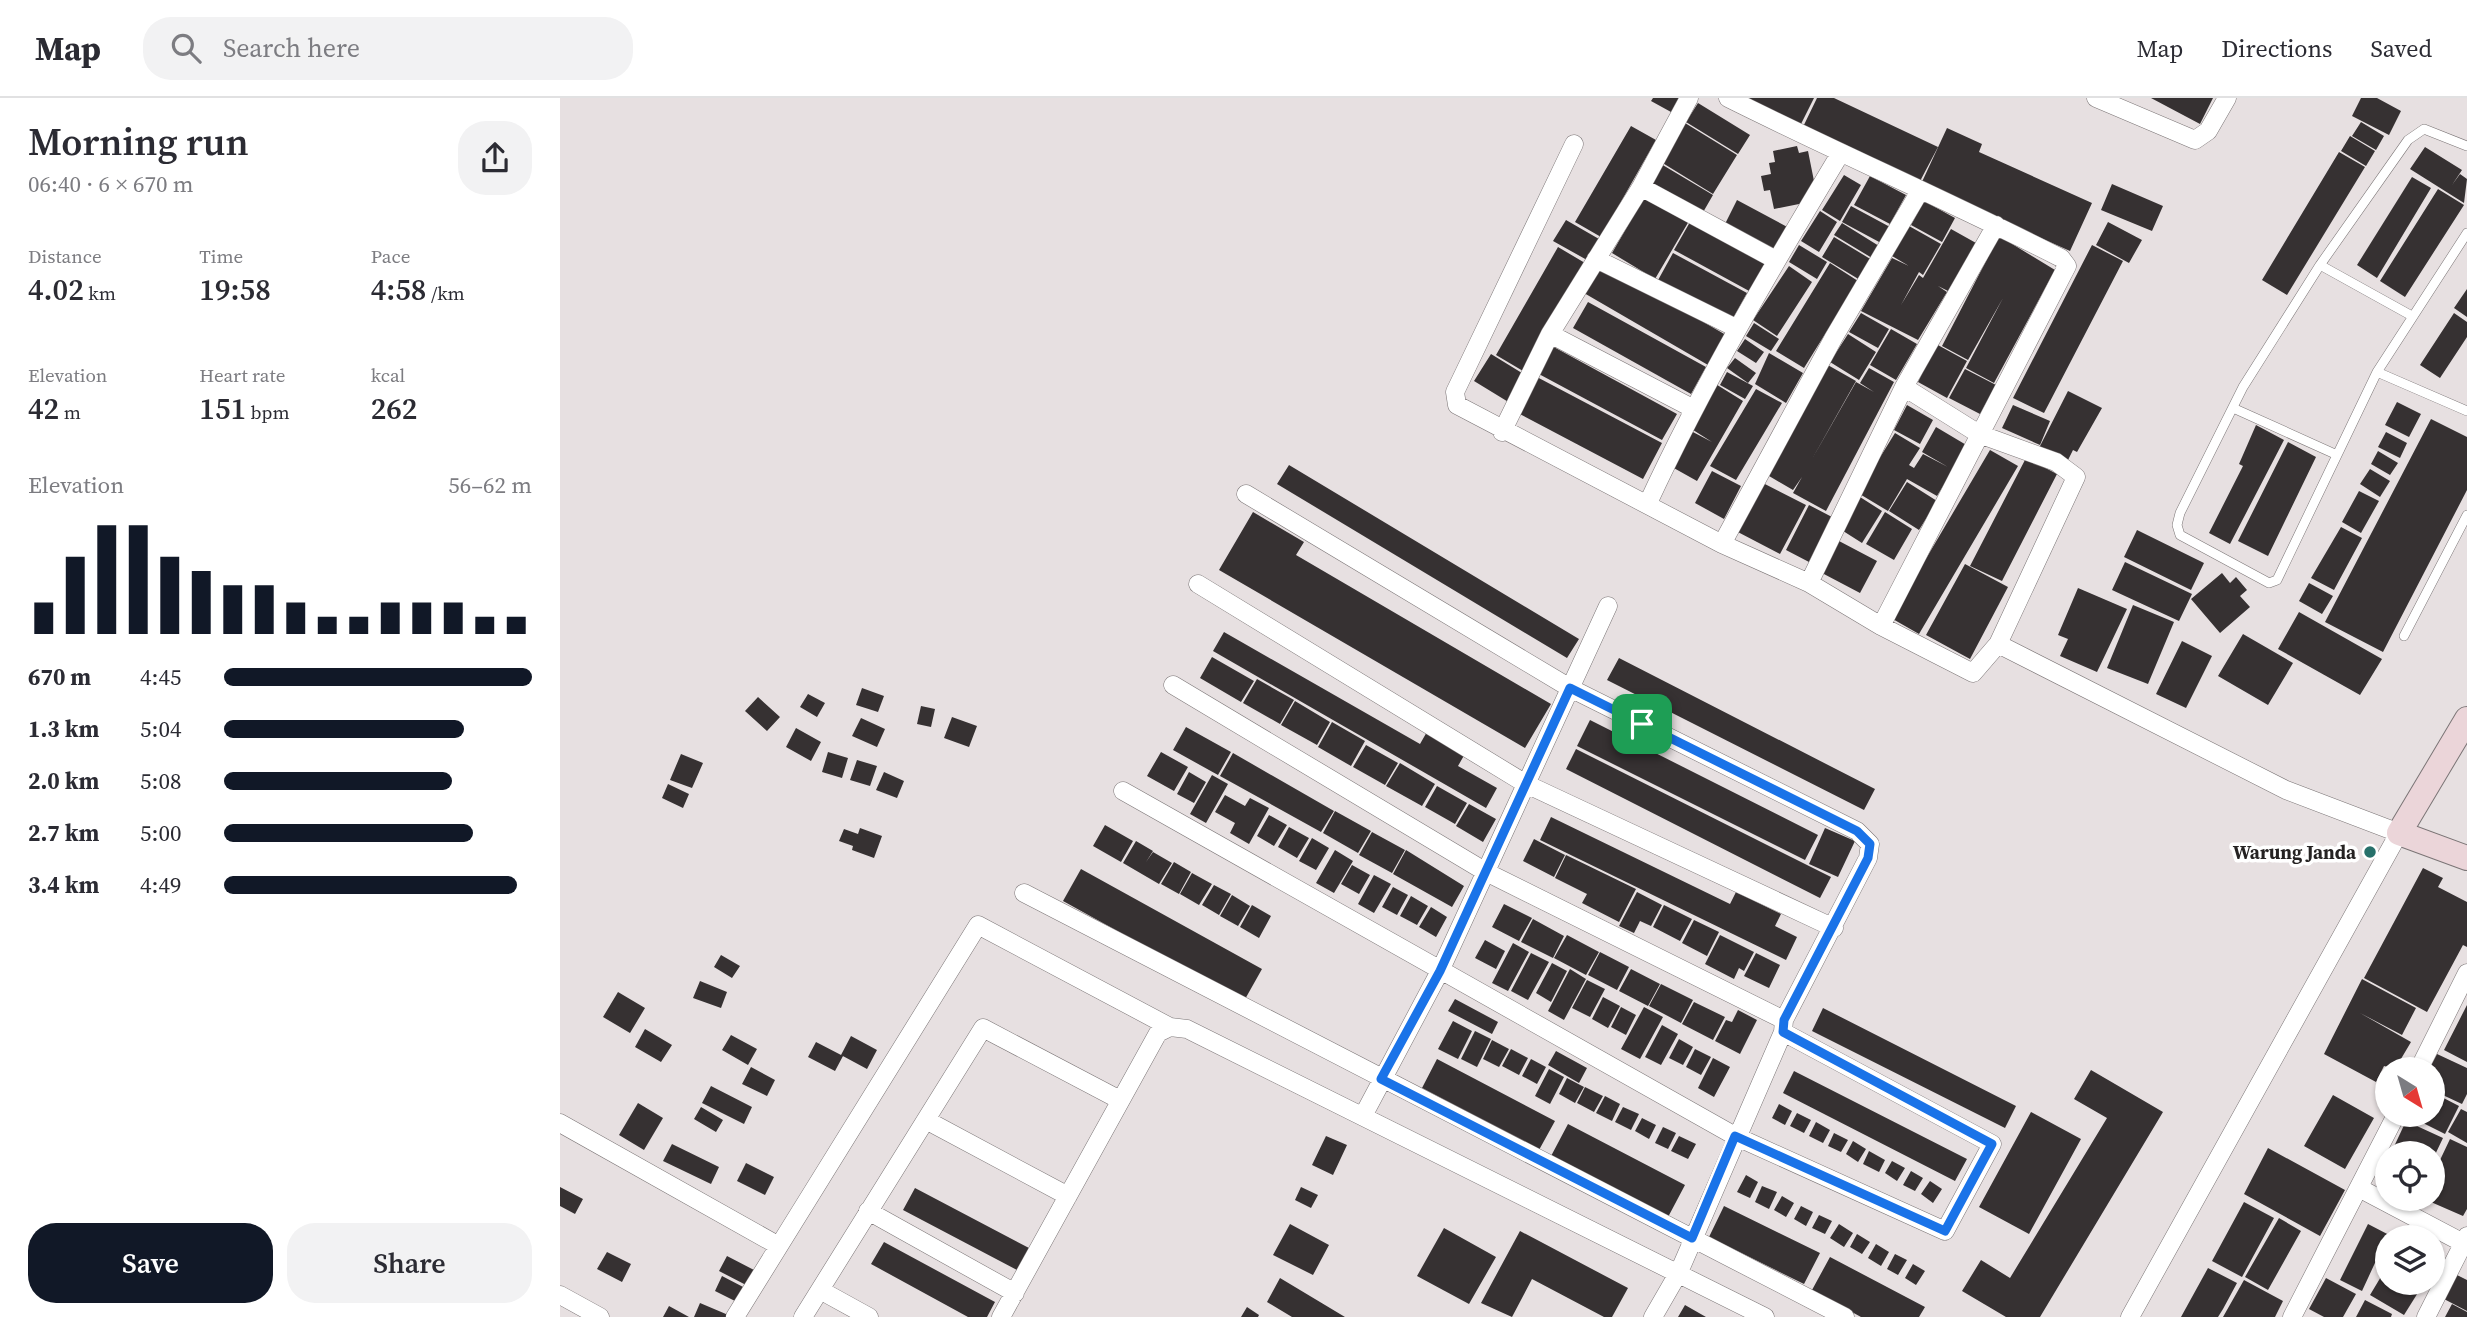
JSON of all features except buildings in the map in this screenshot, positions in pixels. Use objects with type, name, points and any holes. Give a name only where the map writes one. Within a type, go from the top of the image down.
[{"type":"street","points":[[1503,432],[1550,334],[1641,187],[1689,98]]},
{"type":"street","points":[[1728,98],[1840,154],[1996,225],[2061,258],[2067,266],[1881,626]]},
{"type":"street","points":[[2096,98],[2195,140],[2208,131],[2227,98]]},
{"type":"street","points":[[1574,144],[1455,391],[1457,405],[1503,432],[1648,503],[1722,544],[1809,583],[1881,626],[1969,673],[1977,670],[1998,644],[2076,477],[2056,462],[1979,434],[1904,387]]},
{"type":"street","points":[[1648,503],[1692,408],[1736,328],[1840,154]]},
{"type":"street","points":[[1641,187],[1776,260]]},
{"type":"street","points":[[1722,544],[1834,337],[1920,191]]},
{"type":"street","points":[[1809,583],[1904,387],[1996,225]]},
{"type":"street","points":[[1596,259],[1736,328]]},
{"type":"street","points":[[1550,334],[1692,408]]},
{"type":"street","points":[[1246,494],[1570,688],[1857,831],[1870,844],[1868,858],[1783,1026],[1678,1272],[1653,1317]]},
{"type":"street","points":[[1198,584],[1526,784],[1834,928]]},
{"type":"street","points":[[1363,1116],[1440,971],[1608,606]]},
{"type":"street","points":[[1998,644],[2286,790],[2467,858]]},
{"type":"street","points":[[1123,791],[1735,1136],[1945,1231],[1992,1144],[1783,1026],[1486,872],[1173,685]]},
{"type":"street","points":[[2130,1317],[2399,833],[2467,719]]},
{"type":"street","points":[[1024,893],[1845,1317]]},
{"type":"street","points":[[736,1317],[978,925],[1170,1027],[1187,1029],[1765,1317]]},
{"type":"street","points":[[2425,1057],[2467,973]]},
{"type":"street","points":[[1001,1317],[1158,1033],[1170,1027]]},
{"type":"street","points":[[803,1317],[983,1028],[1120,1100]]},
{"type":"street","points":[[926,1120],[1068,1196]]},
{"type":"street","points":[[560,1123],[779,1247]]},
{"type":"street","points":[[2292,1317],[2390,1127]]},
{"type":"street","points":[[2359,1188],[2466,1241],[2426,1317]]},
{"type":"street","points":[[868,1211],[1014,1293]]},
{"type":"street","points":[[820,1290],[869,1317]]},
{"type":"street","points":[[560,1295],[600,1317]]},
{"type":"lane","points":[[2467,146],[2431,130],[2424,129],[2412,135],[2320,265],[2233,408],[2177,525],[2179,536],[2269,583],[2277,580],[2335,454],[2377,372],[2467,233]]},
{"type":"lane","points":[[2320,265],[2412,316]]},
{"type":"lane","points":[[2377,372],[2467,411]]},
{"type":"lane","points":[[2233,408],[2335,454]]},
{"type":"lane","points":[[2404,636],[2467,515]]},
{"type":"place","name":"Warung Janda","points":[[2370,852]]},
{"type":"route","points":[[1570,688],[1642,724],[1857,831],[1870,844],[1868,858],[1834,928],[1784,1020],[1783,1032],[1992,1144],[1945,1231],[1735,1136],[1692,1238],[1381,1079],[1440,971],[1570,688]]}]
